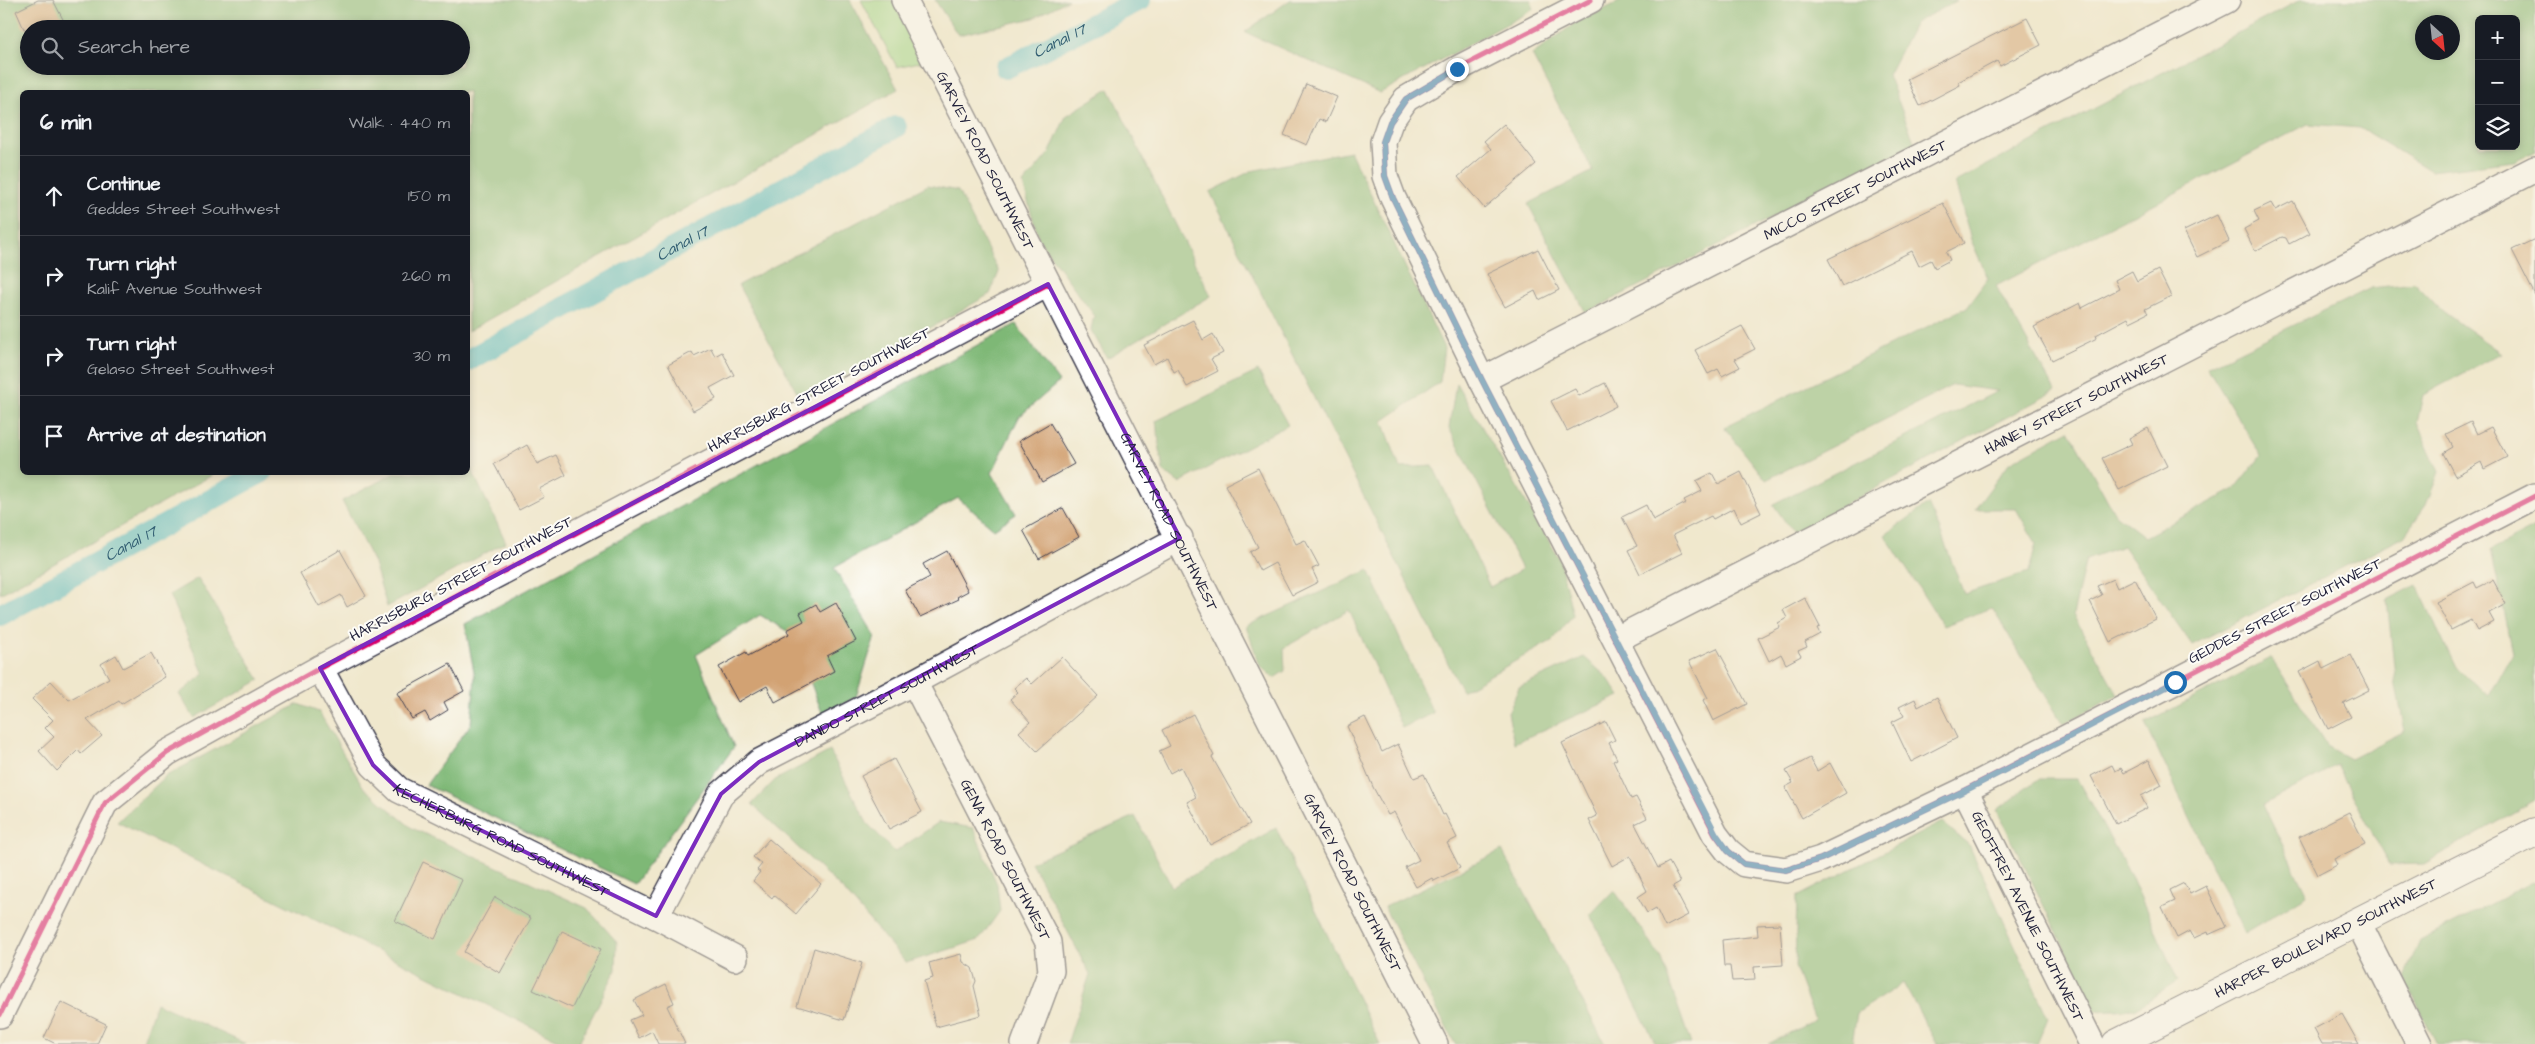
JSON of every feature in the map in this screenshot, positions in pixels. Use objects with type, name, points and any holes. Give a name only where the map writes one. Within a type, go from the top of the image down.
[{"type":"street","name":"GARVEY ROAD SOUTHWEST","points":[[904,0],[1048,284],[1180,538],[1435,1044]]},
{"type":"street","points":[[1591,0],[1457,69],[1406,99],[1390,122],[1383,142],[1385,176],[1393,198],[1482,380],[1617,639]]},
{"type":"street","name":"MICCO STREET SOUTHWEST","points":[[1482,380],[2227,0]]},
{"type":"street","name":"HAINEY STREET SOUTHWEST","points":[[1617,639],[2535,169]]},
{"type":"street","name":"HARRISBURG STREET SOUTHWEST","points":[[0,1014],[105,803],[166,753],[320,668],[1048,284]]},
{"type":"street","name":"GEDDES STREET SOUTHWEST","points":[[1617,639],[1716,834],[1728,851],[1744,864],[1786,870],[1821,859],[1965,790],[2535,496]]},
{"type":"street","name":"DANDO STREET SOUTHWEST","points":[[656,916],[721,794],[759,762],[914,682],[1180,538]]},
{"type":"street","name":"KECHERBURG ROAD SOUTHWEST","points":[[320,668],[374,765],[399,790],[656,916],[735,958]]},
{"type":"street","name":"GENA ROAD SOUTHWEST","points":[[914,682],[1048,942],[1051,971],[1024,1044]]},
{"type":"street","name":"GEOFFREY AVENUE SOUTHWEST","points":[[1965,790],[2092,1044]]},
{"type":"street","name":"HARPER BOULEVARD SOUTHWEST","points":[[2116,1044],[2535,832]]},
{"type":"street","points":[[2358,922],[2419,1044]]},
{"type":"highlighted area","points":[[1048,284],[1180,538],[759,762],[721,794],[656,916],[399,790],[373,765],[320,668]]},
{"type":"green space","points":[[0,0],[850,0],[898,89],[470,330],[470,90],[20,90],[20,475],[212,475],[0,594]]},
{"type":"green space","points":[[861,0],[892,0],[924,61],[897,67]]},
{"type":"green space","points":[[935,0],[1068,0],[1034,18],[958,35]]},
{"type":"green space","points":[[1290,0],[1531,0],[1534,9],[1380,93],[1245,32]]},
{"type":"green space","points":[[1623,0],[1957,0],[1915,23],[1888,75],[1915,144],[1586,313],[1528,204],[1593,171],[1532,55],[1575,23]]},
{"type":"green space","points":[[2300,0],[2535,0],[2535,151],[2515,161],[2431,171],[2360,128],[2308,124],[1996,286],[2055,391],[1793,533],[1773,504],[1998,391],[1953,385],[1766,480],[1724,427],[1967,307],[1988,278],[1971,240],[1955,182]]},
{"type":"green space","points":[[1109,89],[1211,296],[1107,358],[1091,330],[1094,315],[1039,240],[1023,184],[1050,152],[1066,116]]},
{"type":"green space","points":[[1350,151],[1444,348],[1440,382],[1383,421],[1400,468],[1433,466],[1490,587],[1522,569],[1449,428],[1456,383],[1559,558],[1573,615],[1553,640],[1462,691],[1210,192],[1251,171]]},
{"type":"green space","points":[[928,185],[958,191],[999,272],[990,294],[802,401],[738,285]]},
{"type":"green space","points":[[2415,283],[2441,310],[2501,353],[2423,395],[2417,423],[2439,472],[2426,505],[2404,536],[2192,645],[2123,546],[2086,559],[2073,615],[2118,695],[2063,724],[1992,608],[1943,626],[1885,535],[1928,504],[1964,594],[2029,572],[2036,543],[2016,509],[1975,509],[2009,463],[2069,430],[2115,514],[2145,537],[2235,489],[2261,456],[2207,367],[2371,288]]},
{"type":"green space","points":[[1016,324],[1059,382],[1019,417],[992,473],[1016,514],[994,529],[958,498],[834,568],[875,636],[856,697],[823,715],[792,634],[760,615],[696,655],[734,747],[634,884],[426,785],[471,724],[475,677],[465,624]]},
{"type":"green space","points":[[1258,371],[1288,425],[1179,483],[1163,471],[1156,421]]},
{"type":"green space","points":[[470,466],[506,542],[387,607],[374,563],[342,501],[391,475],[470,475]]},
{"type":"green space","points":[[2535,527],[2535,800],[2424,864],[2389,865],[2337,765],[2263,805],[2307,895],[2244,933],[2145,723],[2271,658],[2327,746],[2350,759],[2405,731],[2396,686],[2387,600],[2417,585],[2456,668],[2489,696],[2513,653],[2491,550]]},
{"type":"green space","points":[[1369,570],[1433,713],[1402,728],[1349,610],[1284,648],[1285,671],[1274,678],[1260,666],[1246,626]]},
{"type":"green space","points":[[198,578],[260,680],[194,718],[179,694],[204,674],[169,595]]},
{"type":"green space","points":[[1584,657],[1607,677],[1620,696],[1514,743],[1508,713],[1519,687]]},
{"type":"green space","points":[[298,704],[319,712],[364,788],[412,828],[587,908],[617,942],[616,970],[578,1044],[566,1044],[117,822],[166,776]]},
{"type":"green space","points":[[830,751],[867,823],[895,852],[939,822],[973,828],[997,884],[1000,911],[979,940],[906,963],[845,892],[752,804],[775,780]]},
{"type":"green space","points":[[2038,779],[2077,779],[2132,878],[2178,981],[2135,1009],[2095,1011],[1997,810]]},
{"type":"green space","points":[[1135,816],[1172,887],[1276,828],[1380,1044],[1067,1044],[1090,974],[1031,862]]},
{"type":"green space","points":[[1942,822],[1969,845],[2048,1018],[2037,1044],[1937,1044],[1903,983],[1857,1013],[1852,1044],[1768,1044],[1815,1020],[1795,967],[1797,897]]},
{"type":"green space","points":[[1502,850],[1605,1044],[1455,1044],[1384,907]]},
{"type":"green space","points":[[2535,881],[2535,1044],[2437,1044],[2404,978],[2420,941]]},
{"type":"green space","points":[[1614,890],[1660,956],[1691,1044],[1656,1044],[1590,915]]},
{"type":"green space","points":[[156,1003],[246,1044],[142,1044]]},
{"type":"building","points":[[38,0],[53,0],[63,20],[20,20],[16,11]]},
{"type":"building","points":[[2027,18],[2041,45],[2000,66],[1997,61],[1958,82],[1960,85],[1920,106],[1907,79]]},
{"type":"building","points":[[1306,84],[1337,97],[1326,122],[1319,119],[1307,145],[1284,135]]},
{"type":"building","points":[[1504,124],[1536,164],[1484,208],[1458,177],[1491,149],[1484,141]]},
{"type":"building","points":[[2293,201],[2310,233],[2289,244],[2286,238],[2282,237],[2255,251],[2244,229],[2259,221],[2254,211],[2271,203],[2275,210]]},
{"type":"building","points":[[1943,203],[1964,243],[1946,252],[1950,260],[1935,268],[1931,260],[1919,266],[1912,251],[1842,286],[1828,259]]},
{"type":"building","points":[[2217,215],[2229,241],[2197,257],[2184,231]]},
{"type":"building","points":[[2535,239],[2535,295],[2512,250]]},
{"type":"building","points":[[1538,249],[1559,290],[1539,300],[1535,291],[1505,307],[1487,274]]},
{"type":"building","points":[[2158,270],[2171,296],[2145,309],[2148,313],[2130,322],[2128,318],[2096,335],[2097,338],[2052,360],[2034,327],[2080,303],[2082,308],[2119,289],[2115,280],[2132,271],[2137,281]]},
{"type":"building","points":[[1193,320],[1203,340],[1213,334],[1223,353],[1211,359],[1218,371],[1187,387],[1178,370],[1174,372],[1167,357],[1154,364],[1144,345]]},
{"type":"building","points":[[1742,326],[1755,349],[1735,359],[1740,367],[1722,376],[1718,369],[1708,374],[1695,350]]},
{"type":"building","points":[[711,348],[715,356],[722,352],[734,375],[710,388],[716,399],[693,411],[668,365],[692,352],[694,356]]},
{"type":"building","points":[[1605,383],[1616,406],[1567,431],[1551,401],[1575,389],[1579,396]]},
{"type":"building","points":[[2471,422],[2477,434],[2491,427],[2507,457],[2484,469],[2481,462],[2455,476],[2443,453],[2453,447],[2446,434]]},
{"type":"building","points":[[1050,423],[1074,464],[1042,482],[1019,441]]},
{"type":"building","points":[[2148,428],[2167,466],[2119,490],[2102,458],[2132,444],[2129,438]]},
{"type":"building","points":[[527,445],[537,464],[556,455],[566,475],[539,489],[544,497],[519,510],[494,464]]},
{"type":"building","points":[[1258,468],[1296,544],[1305,540],[1319,566],[1312,569],[1318,582],[1292,595],[1275,563],[1260,571],[1250,552],[1258,547],[1225,485]]},
{"type":"building","points":[[1741,472],[1761,513],[1741,523],[1734,508],[1713,519],[1711,516],[1673,535],[1682,553],[1640,574],[1628,550],[1637,546],[1622,517],[1646,505],[1653,520],[1686,503],[1684,500],[1702,491],[1696,481],[1712,473],[1718,484]]},
{"type":"building","points":[[1063,508],[1079,537],[1039,559],[1023,530]]},
{"type":"building","points":[[340,550],[366,596],[347,607],[341,595],[319,607],[300,573]]},
{"type":"building","points":[[947,551],[968,591],[957,597],[959,599],[920,617],[905,590],[930,577],[923,564]]},
{"type":"building","points":[[2113,579],[2117,588],[2135,579],[2156,619],[2110,642],[2090,601],[2102,595],[2097,586]]},
{"type":"building","points":[[2493,580],[2506,604],[2489,613],[2494,622],[2477,631],[2471,620],[2451,630],[2436,602],[2474,582],[2477,588]]},
{"type":"building","points":[[1805,598],[1820,627],[1817,628],[1820,634],[1805,642],[1807,647],[1798,651],[1801,656],[1786,664],[1781,654],[1769,661],[1758,638],[1780,627],[1778,623],[1787,618],[1783,610]]},
{"type":"building","points":[[836,603],[856,641],[827,656],[834,671],[775,702],[767,686],[738,702],[719,667],[746,652],[748,656],[789,634],[787,630],[804,621],[800,613],[816,604],[820,612]]},
{"type":"building","points":[[1717,648],[1747,704],[1713,721],[1703,700],[1708,698],[1689,661]]},
{"type":"building","points":[[151,653],[165,677],[121,704],[119,701],[87,720],[102,736],[81,754],[78,750],[57,771],[39,751],[54,737],[45,728],[53,720],[32,699],[51,681],[69,700],[109,678],[101,664],[116,655],[123,668]]},
{"type":"building","points":[[2351,655],[2369,690],[2343,703],[2351,717],[2328,729],[2299,672],[2320,661],[2323,669]]},
{"type":"building","points":[[1062,657],[1098,696],[1037,751],[1019,732],[1030,722],[1010,699],[1018,692],[1014,688],[1026,678],[1032,684]]},
{"type":"building","points":[[450,664],[464,691],[444,702],[448,710],[430,721],[425,712],[412,719],[397,693]]},
{"type":"building","points":[[1937,697],[1957,738],[1911,762],[1892,722],[1904,716],[1899,707],[1915,699],[1918,707]]},
{"type":"building","points":[[1193,714],[1214,756],[1212,757],[1250,824],[1210,845],[1187,802],[1196,797],[1181,767],[1170,773],[1159,751],[1170,746],[1162,730]]},
{"type":"building","points":[[1365,717],[1382,752],[1398,744],[1414,778],[1424,774],[1443,815],[1445,814],[1457,838],[1447,843],[1460,868],[1434,881],[1432,878],[1416,887],[1405,867],[1419,860],[1394,812],[1388,815],[1373,787],[1347,726]]},
{"type":"building","points":[[1606,722],[1615,740],[1609,743],[1617,759],[1613,761],[1631,799],[1636,797],[1647,818],[1635,824],[1658,868],[1669,862],[1680,882],[1673,886],[1688,915],[1665,927],[1656,908],[1647,913],[1638,897],[1647,891],[1630,856],[1612,866],[1589,820],[1597,816],[1562,743]]},
{"type":"building","points":[[1810,758],[1817,771],[1830,763],[1846,793],[1802,818],[1785,787],[1793,783],[1786,771]]},
{"type":"building","points":[[894,759],[922,812],[889,829],[861,776]]},
{"type":"building","points":[[2149,760],[2162,785],[2141,796],[2147,808],[2116,824],[2091,776],[2112,765],[2115,771],[2121,768],[2124,773]]},
{"type":"building","points":[[2349,812],[2365,844],[2334,859],[2337,865],[2318,875],[2299,837]]},
{"type":"building","points":[[769,839],[821,884],[796,914],[774,895],[772,898],[753,881],[760,872],[757,870],[762,864],[753,857]]},
{"type":"building","points":[[423,862],[462,880],[435,939],[395,921]]},
{"type":"building","points":[[2184,883],[2190,894],[2206,886],[2226,927],[2208,935],[2207,932],[2194,938],[2190,931],[2177,938],[2162,907],[2175,901],[2170,890]]},
{"type":"building","points":[[495,897],[531,918],[500,973],[464,952]]},
{"type":"building","points":[[1780,924],[1783,965],[1754,967],[1755,980],[1732,981],[1730,966],[1724,966],[1722,940],[1758,936],[1757,925]]},
{"type":"building","points":[[562,931],[601,949],[572,1008],[533,990]]},
{"type":"building","points":[[814,948],[862,963],[844,1020],[797,1006]]},
{"type":"building","points":[[961,954],[963,962],[972,968],[981,1015],[936,1027],[924,981],[933,978],[929,963]]},
{"type":"building","points":[[666,984],[674,1003],[667,1006],[685,1044],[658,1044],[652,1031],[639,1038],[630,1020],[642,1015],[634,1000]]},
{"type":"building","points":[[61,1002],[106,1024],[97,1044],[56,1044],[44,1038]]},
{"type":"building","points":[[2342,1014],[2359,1044],[2322,1044],[2314,1029]]},
{"type":"waterway","name":"Canal 17","points":[[1006,68],[1140,0]]},
{"type":"waterway","name":"Canal 17","points":[[470,359],[896,127]]},
{"type":"waterway","name":"Canal 17","points":[[0,615],[257,475]]},
{"type":"cycle path","points":[[1591,0],[1457,69],[1406,99],[1390,122],[1383,142],[1385,176],[1393,198],[1482,380],[1715,834],[1728,851],[1744,864],[1786,870],[1821,859],[1965,790],[2535,496]]},
{"type":"cycle path","points":[[0,1015],[105,803],[167,753],[320,668],[1048,284]]},
{"type":"route","points":[[1457,69],[1406,99],[1390,122],[1383,142],[1385,176],[1393,198],[1482,380],[1716,834],[1728,851],[1744,864],[1786,870],[1821,859],[1970,788],[2175,682]]}]
